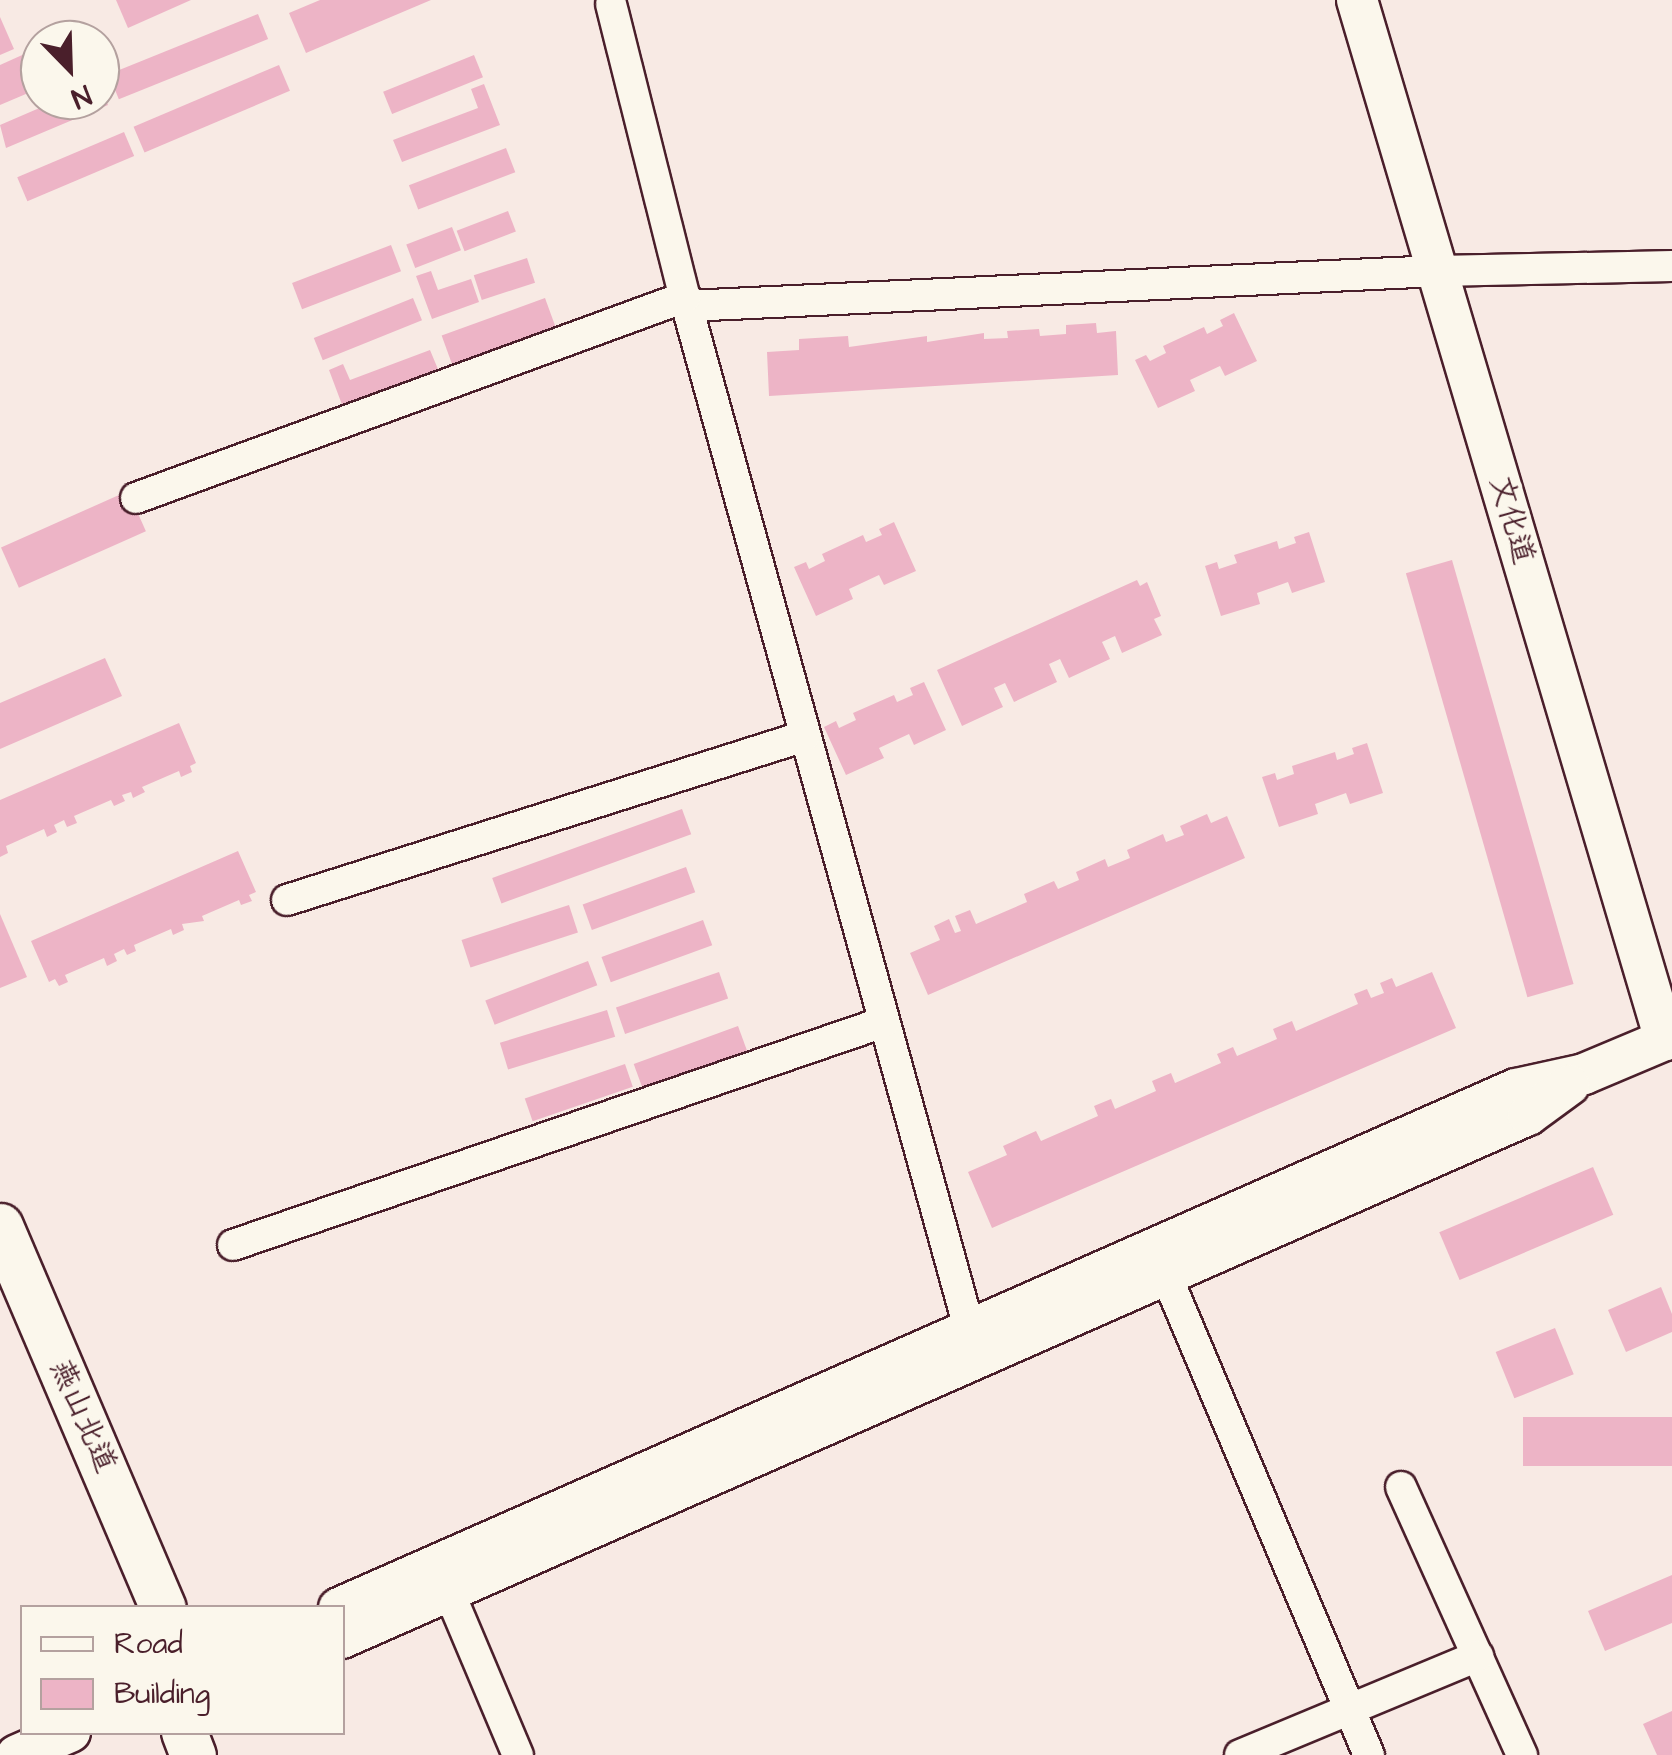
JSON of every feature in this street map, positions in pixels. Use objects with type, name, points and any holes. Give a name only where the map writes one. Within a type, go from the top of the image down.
[{"type":"main road","name":"文化道","points":[[1357,0],[1668,1039]]},
{"type":"main road","points":[[345,1605],[1516,1089],[1584,1074],[1668,1039]]},
{"type":"main road","points":[[345,1637],[1528,1115],[1584,1074]]},
{"type":"main road","name":"燕山北道","points":[[0,1226],[162,1605]]},
{"type":"main road","name":"燕山北道","points":[[0,1295],[132,1605]]},
{"type":"main road","points":[[17,1755],[63,1735]]},
{"type":"street","points":[[611,4],[686,301],[970,1331]]},
{"type":"street","points":[[136,498],[686,301],[1438,271],[1672,266]]},
{"type":"street","points":[[287,900],[805,736]]},
{"type":"street","points":[[233,1245],[884,1022]]},
{"type":"street","points":[[1166,1276],[1369,1755]]},
{"type":"street","points":[[1401,1488],[1522,1755]]},
{"type":"street","points":[[449,1592],[518,1755]]},
{"type":"street","points":[[1240,1755],[1478,1656]]},
{"type":"building","points":[[116,0],[191,0],[128,28]]},
{"type":"building","points":[[320,0],[431,0],[306,53],[289,13]]},
{"type":"building","points":[[258,14],[268,39],[120,99],[120,70]]},
{"type":"building","points":[[0,17],[14,49],[0,55]]},
{"type":"building","points":[[474,55],[483,77],[392,114],[383,92]]},
{"type":"building","points":[[20,56],[20,96],[0,105],[0,65]]},
{"type":"building","points":[[279,65],[290,91],[145,153],[134,127]]},
{"type":"building","points":[[484,84],[500,125],[402,162],[393,140],[478,108],[471,89]]},
{"type":"building","points":[[20,116],[20,120],[72,120],[6,148],[0,125]]},
{"type":"building","points":[[124,132],[134,156],[27,201],[17,177]]},
{"type":"building","points":[[506,148],[515,172],[418,210],[409,185]]},
{"type":"building","points":[[508,211],[516,232],[465,251],[457,231]]},
{"type":"building","points":[[452,227],[461,250],[415,268],[406,245]]},
{"type":"building","points":[[391,245],[401,271],[302,309],[292,283]]},
{"type":"building","points":[[527,258],[535,283],[482,300],[474,275]]},
{"type":"building","points":[[431,271],[438,290],[471,279],[479,302],[432,319],[416,276]]},
{"type":"building","points":[[413,298],[422,320],[323,360],[314,338]]},
{"type":"building","points":[[545,298],[559,336],[455,373],[442,336]]},
{"type":"building","points":[[1234,313],[1257,361],[1225,376],[1220,366],[1190,380],[1195,391],[1158,408],[1135,360],[1146,355],[1150,361],[1166,353],[1163,346],[1204,327],[1207,334],[1223,326],[1220,320]]},
{"type":"building","points":[[1096,323],[1097,333],[1116,331],[1118,375],[769,396],[767,352],[799,350],[799,339],[848,336],[849,347],[927,336],[927,342],[984,333],[984,339],[1008,338],[1007,331],[1039,329],[1040,336],[1066,334],[1066,325]]},
{"type":"building","points":[[430,350],[440,374],[344,410],[329,370],[343,364],[350,380]]},
{"type":"building","points":[[128,491],[146,531],[19,588],[1,548]]},
{"type":"building","points":[[894,522],[916,571],[884,585],[879,575],[849,589],[853,599],[816,616],[794,567],[806,562],[809,569],[825,561],[822,554],[863,535],[866,542],[882,535],[879,529]]},
{"type":"building","points":[[1309,532],[1325,582],[1292,593],[1288,582],[1257,593],[1260,604],[1221,616],[1205,566],[1217,562],[1219,569],[1237,563],[1234,555],[1277,541],[1279,549],[1296,543],[1294,537]]},
{"type":"building","points":[[1452,560],[1574,984],[1527,997],[1406,573]]},
{"type":"building","points":[[1137,580],[1140,586],[1147,582],[1161,616],[1154,619],[1162,635],[1122,653],[1115,636],[1102,642],[1110,659],[1069,678],[1060,659],[1049,664],[1057,682],[1014,702],[1005,683],[994,688],[1003,707],[962,726],[937,670]]},
{"type":"building","points":[[105,658],[122,696],[0,749],[0,703]]},
{"type":"building","points":[[924,682],[946,730],[914,745],[909,734],[879,748],[884,758],[846,775],[824,727],[836,721],[839,728],[856,720],[853,713],[894,695],[897,702],[913,695],[910,688]]},
{"type":"building","points":[[179,723],[196,763],[190,766],[192,772],[181,777],[179,771],[142,787],[145,792],[133,798],[131,792],[122,795],[125,801],[114,806],[111,800],[74,816],[77,823],[67,827],[64,820],[54,825],[57,832],[47,837],[44,829],[6,846],[8,853],[0,857],[0,800]]},
{"type":"building","points":[[1367,743],[1383,793],[1350,804],[1346,793],[1315,804],[1318,814],[1279,827],[1262,777],[1275,773],[1277,780],[1294,774],[1292,766],[1335,752],[1337,760],[1354,754],[1352,748]]},
{"type":"building","points":[[682,809],[691,834],[501,903],[492,878]]},
{"type":"building","points":[[1207,814],[1211,823],[1227,816],[1245,858],[928,995],[910,953],[940,940],[934,926],[949,919],[955,933],[961,931],[955,916],[970,910],[976,924],[1027,902],[1024,894],[1054,881],[1058,889],[1079,880],[1076,872],[1105,859],[1108,867],[1130,858],[1127,850],[1163,834],[1166,842],[1184,835],[1180,826]]},
{"type":"building","points":[[238,851],[256,892],[249,895],[252,901],[241,905],[239,900],[202,916],[204,921],[182,924],[184,930],[173,935],[171,929],[134,945],[136,951],[127,955],[124,949],[114,954],[117,961],[107,966],[104,958],[65,975],[68,982],[59,986],[55,979],[49,982],[31,941]]},
{"type":"building","points":[[686,867],[695,892],[592,930],[583,905]]},
{"type":"building","points":[[569,905],[578,933],[470,967],[462,940]]},
{"type":"building","points":[[0,914],[27,977],[0,988]]},
{"type":"building","points":[[703,920],[712,945],[611,982],[602,957]]},
{"type":"building","points":[[588,961],[597,985],[495,1025],[485,1000]]},
{"type":"building","points":[[719,972],[728,998],[625,1034],[616,1007]]},
{"type":"building","points":[[1432,972],[1456,1028],[992,1228],[968,1172],[1007,1155],[1003,1146],[1036,1131],[1041,1141],[1098,1116],[1094,1106],[1111,1099],[1115,1109],[1156,1091],[1152,1081],[1171,1073],[1175,1083],[1221,1063],[1217,1054],[1233,1047],[1237,1056],[1277,1039],[1273,1029],[1292,1021],[1296,1031],[1358,1004],[1354,994],[1367,989],[1371,998],[1384,993],[1380,983],[1392,978],[1396,987]]},
{"type":"building","points":[[607,1010],[615,1037],[508,1070],[500,1043]]},
{"type":"building","points":[[738,1026],[747,1051],[643,1089],[634,1064]]},
{"type":"building","points":[[625,1064],[633,1087],[533,1121],[525,1099]]},
{"type":"building","points":[[1593,1167],[1613,1215],[1460,1280],[1439,1232]]},
{"type":"building","points":[[1661,1287],[1672,1314],[1672,1332],[1626,1352],[1608,1310]]},
{"type":"building","points":[[1555,1328],[1574,1374],[1514,1398],[1496,1352]]},
{"type":"building","points":[[1523,1417],[1672,1417],[1672,1466],[1523,1466]]},
{"type":"building","points":[[1672,1575],[1672,1623],[1605,1651],[1588,1611]]},
{"type":"building","points":[[1672,1711],[1672,1755],[1657,1755],[1643,1724]]}]
